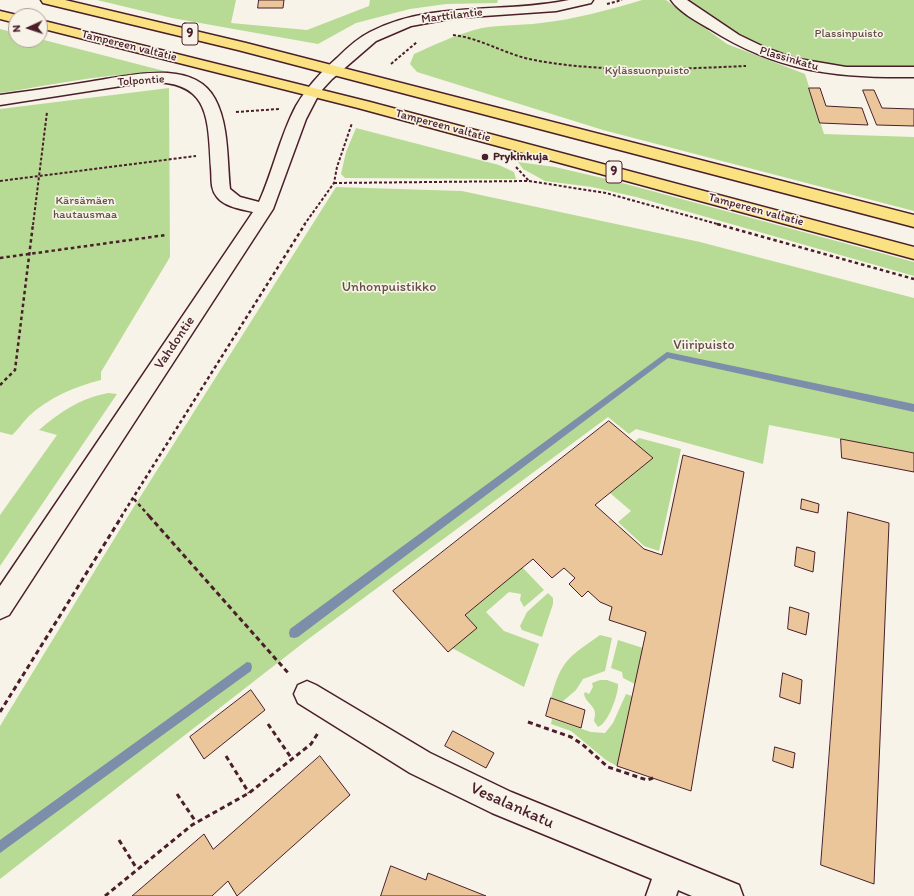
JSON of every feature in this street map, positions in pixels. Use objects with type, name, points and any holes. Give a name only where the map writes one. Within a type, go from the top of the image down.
[{"type":"highway","name":"Tampereen valtatie","points":[[48,0],[332,70],[914,221]]},
{"type":"highway","name":"Tampereen valtatie","points":[[48,26],[313,92],[914,253]]},
{"type":"street","name":"Marttilantie","points":[[332,70],[367,40],[385,30],[410,22],[438,16],[524,5],[566,5],[586,0]]},
{"type":"street","name":"Plassinkatu","points":[[678,0],[742,44],[763,54],[817,69],[858,73],[914,72]]},
{"type":"street","name":"Vahdontie","points":[[0,607],[264,209],[273,190],[298,119],[313,92],[332,70]]},
{"type":"street","name":"Tolpontie","points":[[0,100],[115,82],[163,78],[175,79],[199,89],[208,100],[219,154],[221,190],[223,195],[236,201],[264,209]]},
{"type":"street","name":"Vesalankatu","points":[[308,694],[420,763],[665,884],[728,896]]},
{"type":"path","points":[[448,35],[460,36],[538,61],[590,66],[659,68],[793,63]]},
{"type":"path","points":[[212,114],[273,108]]},
{"type":"path","points":[[0,385],[15,370],[48,110]]},
{"type":"path","points":[[0,712],[294,240],[334,183],[337,167],[352,123]]},
{"type":"path","points":[[0,181],[219,154]]},
{"type":"path","points":[[334,183],[529,181],[606,193],[914,279]]},
{"type":"path","points":[[0,258],[166,235]]},
{"type":"path","points":[[134,499],[308,694]]},
{"type":"path","points":[[105,896],[196,822],[249,793],[311,744],[333,710]]},
{"type":"path","points":[[528,722],[571,737],[608,767],[647,780],[653,778]]},
{"type":"path","points":[[268,724],[292,759]]},
{"type":"path","points":[[226,756],[249,793]]},
{"type":"path","points":[[177,794],[196,822]]},
{"type":"path","points":[[119,840],[137,869]]},
{"type":"green space","points":[[97,0],[236,0],[231,23],[307,30],[369,6],[370,0],[498,0],[497,3],[446,4],[410,9],[356,23],[318,44],[172,18]]},
{"type":"green space","name":"Kylässuonpuisto","points":[[642,0],[666,0],[727,44],[805,74],[824,134],[914,137],[914,211],[603,130],[417,72],[410,64],[414,54],[474,30],[580,17]]},
{"type":"green space","name":"Plassinpuisto","points":[[687,0],[914,0],[914,66],[850,68],[818,64],[776,54],[722,27]]},
{"type":"green space","points":[[0,29],[8,31],[8,48],[48,48],[48,41],[172,73],[169,75],[148,74],[105,76],[0,93]]},
{"type":"green space","name":"Kärsämäen hautausmaa","points":[[169,88],[170,257],[101,372],[101,380],[72,389],[54,398],[29,416],[12,435],[0,432],[0,109]]},
{"type":"green space","points":[[356,128],[499,165],[514,172],[516,179],[345,178],[341,174],[346,152]]},
{"type":"green space","points":[[518,162],[555,167],[615,181],[914,262],[914,276],[636,197],[592,187],[545,181],[523,169]]},
{"type":"green space","points":[[336,187],[462,191],[700,242],[914,298],[914,453],[769,425],[763,464],[636,429],[629,434],[608,417],[307,640],[0,879],[0,726],[130,513]]},
{"type":"green space","points":[[108,393],[117,394],[0,566],[0,515],[57,435],[39,430],[70,407],[88,399]]},
{"type":"green space","points":[[639,438],[681,449],[659,551],[644,546],[618,522],[631,511],[610,493],[652,458],[634,442]]},
{"type":"green space","points":[[522,567],[544,590],[524,607],[520,600],[521,594],[509,592],[486,612],[504,631],[539,644],[524,687],[452,648],[465,615]]},
{"type":"green space","points":[[548,593],[553,598],[553,604],[542,637],[522,630],[520,626],[527,612]]},
{"type":"green space","points":[[600,635],[612,638],[605,671],[583,679],[576,690],[562,702],[551,698],[559,675],[568,660]]},
{"type":"green space","points":[[618,640],[643,648],[635,684],[623,678],[622,672],[611,668]]},
{"type":"green space","points":[[600,680],[607,680],[618,684],[618,688],[615,701],[609,714],[602,725],[598,727],[594,721],[594,709],[584,694],[585,692],[589,694],[593,687],[592,683]]},
{"type":"green space","points":[[626,694],[632,696],[617,766],[606,760],[571,731],[551,724],[552,719],[591,732],[605,733],[613,723]]},
{"type":"building","points":[[259,0],[284,0],[283,8],[258,8]]},
{"type":"building","points":[[809,88],[820,88],[826,106],[862,108],[868,125],[820,123]]},
{"type":"building","points":[[863,90],[874,90],[882,108],[914,109],[914,126],[877,125]]},
{"type":"building","points":[[609,421],[653,458],[595,505],[644,549],[662,555],[683,455],[744,472],[691,791],[617,766],[646,632],[609,620],[612,607],[600,602],[588,591],[582,597],[569,584],[575,578],[564,568],[552,578],[533,559],[465,615],[477,628],[448,652],[393,591]]},
{"type":"building","points":[[841,439],[914,453],[914,472],[842,458]]},
{"type":"building","points":[[802,499],[819,504],[818,513],[801,509]]},
{"type":"building","points":[[848,512],[889,523],[874,884],[821,865]]},
{"type":"building","points":[[797,547],[815,552],[813,572],[795,566]]},
{"type":"building","points":[[790,607],[809,613],[806,635],[788,629]]},
{"type":"building","points":[[783,673],[802,680],[800,704],[780,697]]},
{"type":"building","points":[[251,690],[265,710],[204,759],[190,737]]},
{"type":"building","points":[[551,698],[585,710],[581,728],[546,716]]},
{"type":"building","points":[[453,731],[494,753],[486,768],[445,746]]},
{"type":"building","points":[[775,747],[795,753],[793,768],[773,761]]},
{"type":"building","points":[[320,756],[350,795],[237,896],[228,881],[212,896],[132,896],[204,834],[213,849]]},
{"type":"building","points":[[391,866],[426,880],[428,873],[486,896],[381,896]]},
{"type":"waterway","points":[[294,633],[667,355],[914,408]]},
{"type":"waterway","points":[[0,847],[247,667]]},
{"type":"place","name":"Prykinkuja","points":[[485,157]]},
{"type":"park label","name":"Unhonpuistikko","points":[[389,287]]},
{"type":"park label","name":"Viiripuisto","points":[[704,345]]}]
